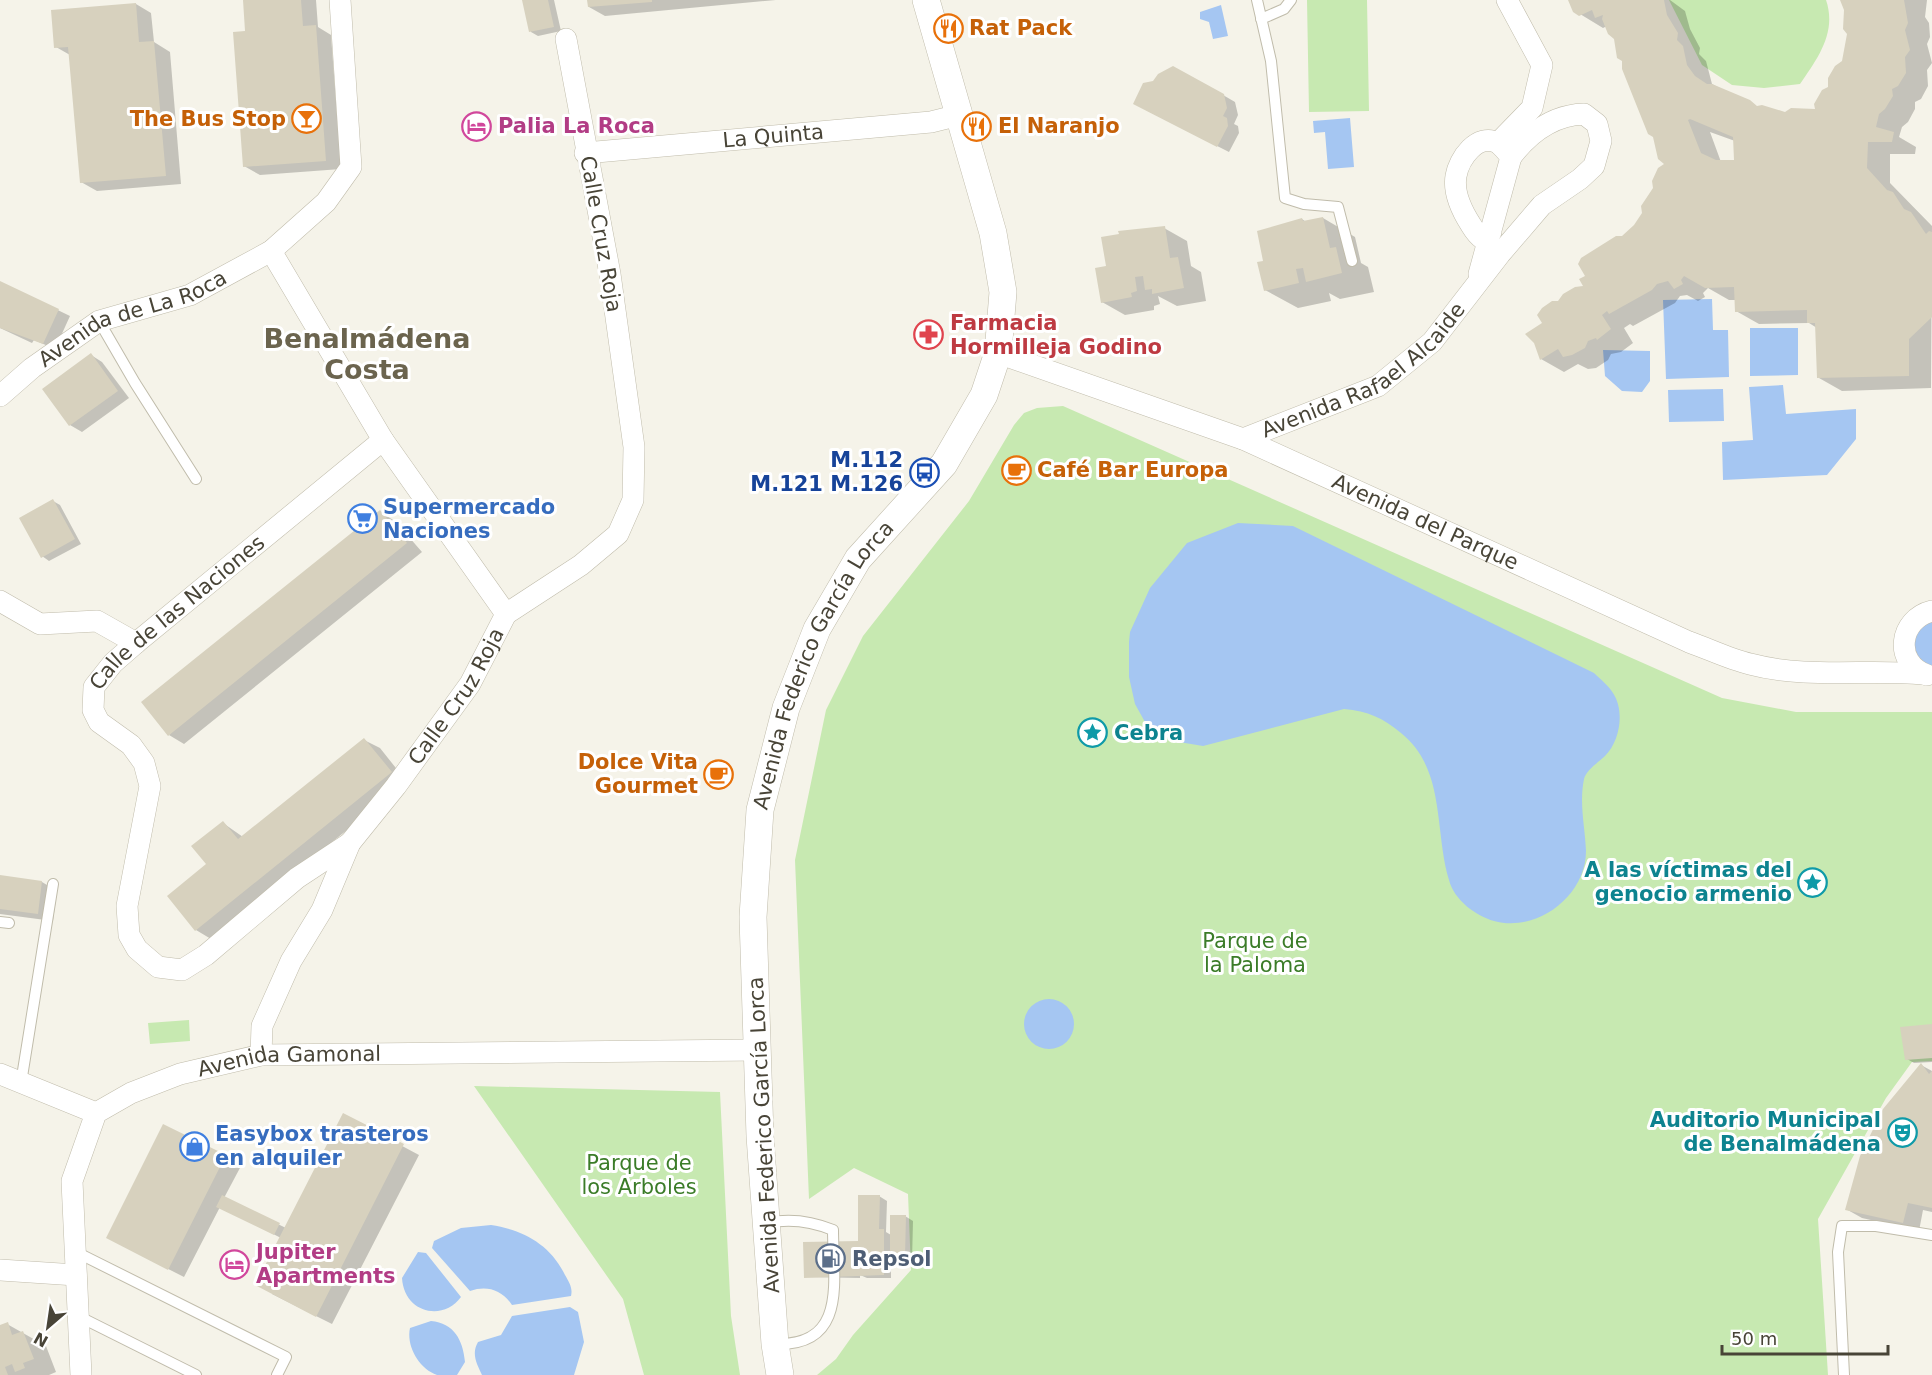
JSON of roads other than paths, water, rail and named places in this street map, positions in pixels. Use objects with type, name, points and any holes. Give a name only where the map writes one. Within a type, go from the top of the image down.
[{"type":"street","points":[[340,0],[351,167],[326,201],[271,251],[383,440],[506,614]]},
{"type":"street","name":"Avenida Federico García Lorca","points":[[780,1375],[775,1344],[767,1223],[753,916],[760,810],[786,708],[817,629],[858,559],[944,464],[984,395],[998,353],[1003,292],[997,253],[926,0]]},
{"type":"street","points":[[1491,232],[1483,239],[1469,222],[1457,196],[1456,177],[1463,156],[1477,144],[1488,140],[1504,150],[1532,108],[1542,65],[1523,25],[1506,0]]},
{"type":"street","name":"Calle Cruz Roja","points":[[261,1055],[262,1026],[291,961],[322,910],[350,843],[396,786],[470,684],[488,644],[506,614],[581,565],[618,534],[633,500],[634,447],[610,274],[585,153],[566,39]]},
{"type":"street","name":"Avenida Rafael Alcaide","points":[[1243,439],[1378,386],[1432,342],[1475,289],[1500,254],[1542,205],[1580,179],[1594,166],[1601,141],[1597,124],[1584,114],[1565,115],[1543,126],[1521,144],[1504,150],[1491,232],[1475,289]]},
{"type":"street","name":"La Quinta","points":[[585,153],[931,122],[959,115]]},
{"type":"street","name":"Avenida de La Roca","points":[[0,396],[32,368],[99,321],[190,295],[271,251]]},
{"type":"street","name":"Avenida del Parque","points":[[998,353],[1243,439],[1689,642],[1750,664],[1815,672],[1885,671],[1928,675]]},
{"type":"street","name":"Calle de las Naciones","points":[[350,843],[297,878],[206,954],[182,970],[158,967],[137,949],[129,935],[127,906],[150,786],[144,763],[131,746],[99,722],[93,710],[94,687],[113,663],[136,643],[383,440]]},
{"type":"street","points":[[0,601],[40,624],[97,621],[136,643]]},
{"type":"street","points":[[1928,675],[1915,669],[1904,651],[1906,629],[1913,620],[1932,611]]},
{"type":"street","name":"Avenida del Parque","points":[[1855,673],[1904,651]]},
{"type":"street","name":"Avenida Gamonal","points":[[96,1113],[131,1093],[180,1074],[261,1055],[758,1050]]},
{"type":"street","points":[[0,1074],[96,1113],[72,1181],[81,1375]]},
{"type":"street","points":[[0,1270],[76,1275]]},
{"type":"lane","points":[[1257,0],[1270,61],[1285,198],[1304,204],[1338,207],[1352,261]]},
{"type":"lane","points":[[1261,19],[1284,9],[1291,0]]},
{"type":"lane","points":[[99,321],[135,383],[196,478]]},
{"type":"lane","points":[[21,1083],[53,884]]},
{"type":"lane","points":[[767,1223],[783,1220],[816,1222],[833,1230],[833,1310],[817,1334],[791,1345],[775,1344]]},
{"type":"lane","points":[[1844,1375],[1838,1252],[1842,1226],[1876,1226],[1932,1235]]},
{"type":"lane","points":[[76,1252],[286,1357],[277,1375]]},
{"type":"lane","points":[[78,1316],[196,1375]]},
{"type":"water","points":[[1221,5],[1228,36],[1213,39],[1209,22],[1200,19],[1200,12]]},
{"type":"water","points":[[1350,118],[1354,167],[1328,169],[1325,132],[1314,133],[1313,121]]},
{"type":"water","points":[[1712,299],[1713,330],[1728,330],[1729,377],[1666,379],[1663,300]]},
{"type":"water","points":[[1750,328],[1798,328],[1798,375],[1750,376]]},
{"type":"water","points":[[1603,350],[1650,351],[1650,381],[1642,392],[1622,391],[1605,376]]},
{"type":"water","points":[[1783,385],[1786,414],[1856,409],[1856,439],[1827,475],[1723,480],[1722,442],[1753,440],[1749,387]]},
{"type":"water","points":[[1723,389],[1724,421],[1669,422],[1668,390]]},
{"type":"water","points":[[1238,523],[1293,526],[1594,673],[1609,687],[1617,700],[1619,726],[1610,750],[1585,776],[1582,806],[1586,851],[1584,867],[1578,883],[1556,907],[1542,916],[1510,923],[1487,919],[1473,911],[1461,900],[1449,880],[1444,861],[1436,801],[1425,764],[1415,748],[1401,733],[1375,716],[1344,709],[1203,746],[1179,742],[1160,734],[1145,722],[1135,704],[1129,677],[1129,642],[1130,632],[1150,588],[1187,543]]},
{"type":"water","points":[[1932,617],[1932,668],[1919,664],[1910,633]]},
{"type":"water","points":[[1044,999],[1054,999],[1067,1006],[1074,1019],[1074,1029],[1067,1042],[1054,1049],[1044,1049],[1035,1045],[1028,1038],[1024,1029],[1024,1019],[1028,1010],[1035,1003]]},
{"type":"water","points":[[491,1225],[525,1235],[543,1247],[559,1264],[571,1288],[571,1296],[512,1305],[494,1290],[470,1291],[432,1248],[434,1241],[461,1228]]},
{"type":"water","points":[[418,1252],[426,1253],[461,1297],[444,1310],[425,1310],[417,1306],[404,1290],[402,1278]]},
{"type":"water","points":[[570,1307],[578,1312],[584,1342],[574,1375],[482,1375],[475,1355],[478,1342],[501,1335],[512,1316]]},
{"type":"water","points":[[431,1321],[446,1325],[459,1340],[465,1362],[457,1375],[437,1375],[425,1368],[415,1356],[410,1342],[410,1328]]},
{"type":"place","name":"Rat Pack","points":[[948,28]]},
{"type":"place","name":"The Bus Stop","points":[[307,119]]},
{"type":"place","name":"Palia La Roca","points":[[477,126]]},
{"type":"place","name":"El Naranjo","points":[[977,126]]},
{"type":"place","name":"Farmacia Hormilleja Godino","points":[[929,335]]},
{"type":"place","name":"Café Bar Europa","points":[[1016,470]]},
{"type":"place","name":"M.112 M.121 M.126","points":[[924,472]]},
{"type":"place","name":"Supermercado Naciones","points":[[362,519]]},
{"type":"place","name":"Cebra","points":[[1093,733]]},
{"type":"place","name":"Dolce Vita Gourmet","points":[[719,774]]},
{"type":"place","name":"A las víctimas del genocio armenio","points":[[1813,882]]},
{"type":"place","name":"Auditorio Municipal de Benalmádena","points":[[1902,1132]]},
{"type":"place","name":"Easybox trasteros en alquiler","points":[[194,1146]]},
{"type":"place","name":"Repsol","points":[[831,1259]]},
{"type":"place","name":"Jupiter Apartments","points":[[235,1264]]},
{"type":"district","name":"Benalmádena Costa","points":[[367,354]]},
{"type":"park label","name":"Parque de la Paloma","points":[[1255,953]]},
{"type":"park label","name":"Parque de los Arboles","points":[[639,1175]]}]
